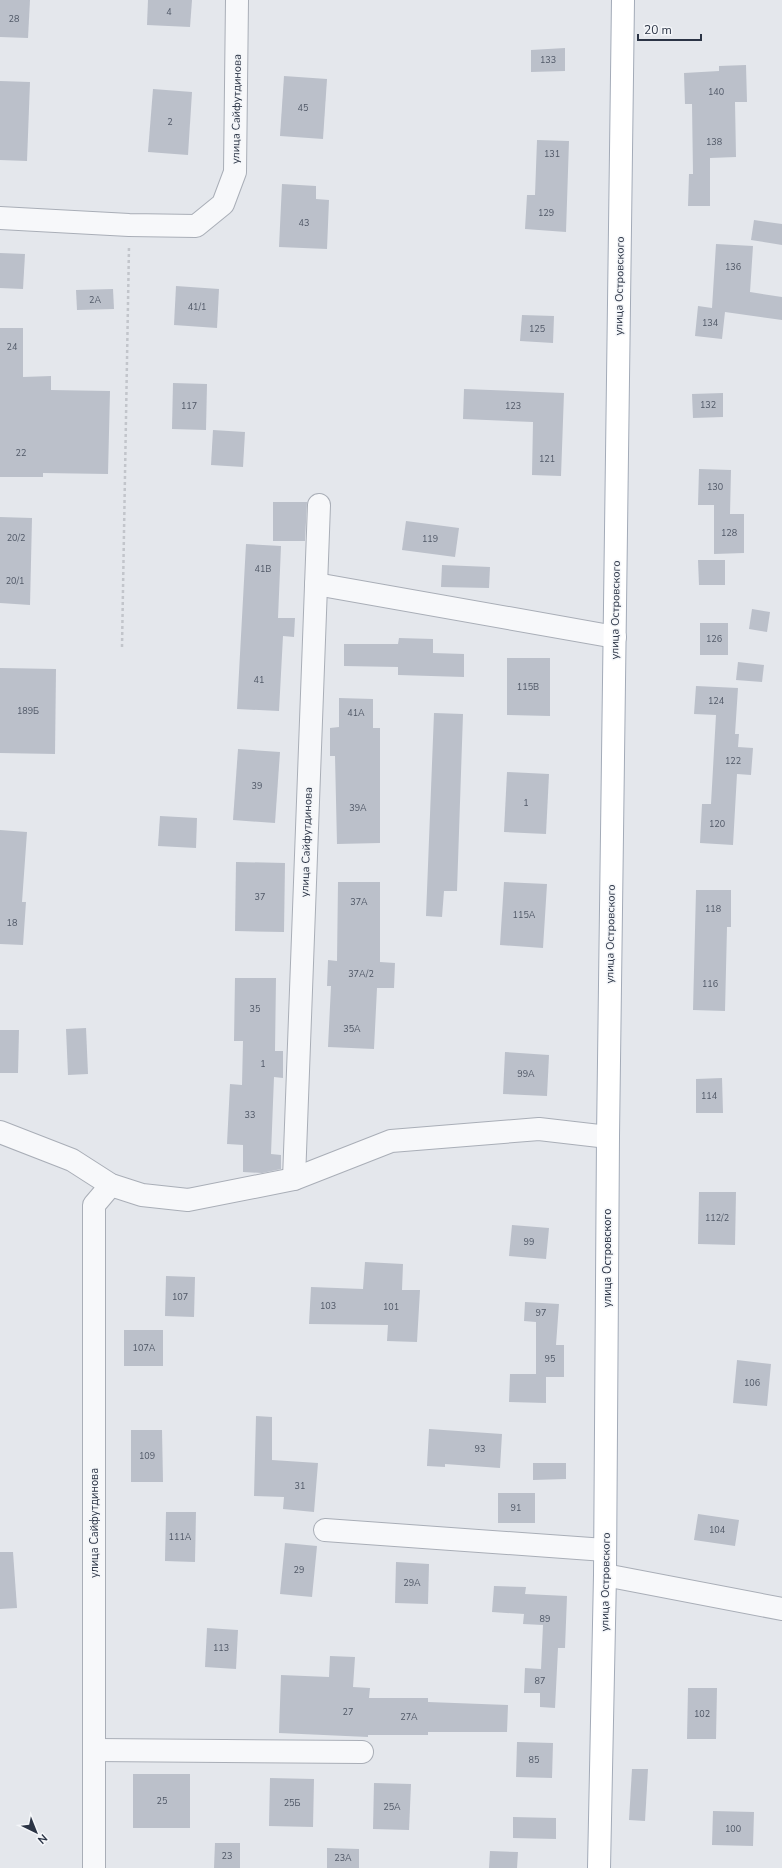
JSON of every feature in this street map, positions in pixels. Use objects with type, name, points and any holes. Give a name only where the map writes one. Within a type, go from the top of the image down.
[{"type":"main road","name":"улица Островского","points":[[599,1868],[605,1576],[608,1137],[623,0]]},
{"type":"street","name":"улица Сайфутдинова","points":[[129,225],[196,226],[223,204],[235,172],[237,0]]},
{"type":"street","points":[[0,218],[129,225]]},
{"type":"street","name":"улица Сайфутдинова","points":[[294,1179],[319,505]]},
{"type":"street","points":[[316,584],[615,637]]},
{"type":"street","points":[[0,1132],[72,1160],[111,1185],[142,1195],[188,1200],[294,1179],[391,1141],[539,1129],[608,1137]]},
{"type":"street","name":"улица Сайфутдинова","points":[[94,1868],[94,1205],[111,1185]]},
{"type":"street","points":[[325,1530],[605,1550]]},
{"type":"street","points":[[605,1576],[782,1609]]},
{"type":"street","points":[[95,1750],[362,1752]]},
{"type":"path","points":[[122,647],[129,225]]},
{"type":"building","points":[[0,0],[30,0],[28,38],[0,37]]},
{"type":"building","points":[[148,0],[192,0],[190,27],[147,25]]},
{"type":"building","points":[[565,48],[565,71],[531,72],[531,50]]},
{"type":"building","points":[[746,65],[747,102],[735,102],[736,157],[710,158],[710,206],[688,206],[689,174],[693,174],[692,104],[685,104],[684,73],[719,71],[719,66]]},
{"type":"building","points":[[284,76],[327,79],[323,139],[280,136]]},
{"type":"building","points":[[0,81],[30,82],[27,161],[0,160]]},
{"type":"building","points":[[153,89],[192,92],[188,155],[148,152]]},
{"type":"building","points":[[537,140],[569,141],[566,232],[525,229],[527,195],[535,195]]},
{"type":"building","points":[[282,184],[316,186],[316,199],[329,200],[327,249],[279,247]]},
{"type":"building","points":[[754,220],[782,224],[782,245],[751,240]]},
{"type":"building","points":[[716,244],[753,246],[750,292],[782,297],[782,320],[725,312],[722,339],[695,336],[698,306],[712,308]]},
{"type":"building","points":[[0,253],[25,254],[23,289],[0,288]]},
{"type":"building","points":[[176,286],[219,289],[217,328],[174,325]]},
{"type":"building","points":[[113,289],[114,309],[77,310],[76,290]]},
{"type":"building","points":[[522,315],[554,316],[553,343],[520,341]]},
{"type":"building","points":[[0,328],[23,328],[23,377],[51,376],[51,390],[110,391],[108,474],[43,473],[43,477],[0,477]]},
{"type":"building","points":[[173,383],[207,384],[206,430],[172,429]]},
{"type":"building","points":[[464,389],[564,393],[561,476],[532,475],[533,422],[463,419]]},
{"type":"building","points":[[723,393],[723,417],[693,418],[692,394]]},
{"type":"building","points":[[213,430],[245,432],[243,467],[211,465]]},
{"type":"building","points":[[699,469],[731,470],[730,514],[744,514],[744,553],[714,554],[714,505],[698,505]]},
{"type":"building","points":[[273,502],[307,502],[305,541],[273,541]]},
{"type":"building","points":[[0,517],[32,518],[30,605],[0,603]]},
{"type":"building","points":[[406,521],[459,528],[455,557],[402,550]]},
{"type":"building","points":[[246,544],[281,546],[278,618],[295,618],[294,637],[283,636],[279,711],[237,709]]},
{"type":"building","points":[[698,560],[725,560],[725,585],[699,585]]},
{"type":"building","points":[[442,565],[490,567],[489,588],[441,587]]},
{"type":"building","points":[[752,609],[770,612],[767,632],[749,629]]},
{"type":"building","points":[[700,623],[728,623],[728,655],[700,655]]},
{"type":"building","points":[[399,638],[433,639],[433,653],[464,654],[464,677],[398,675],[398,667],[344,666],[344,644],[398,644]]},
{"type":"building","points":[[507,658],[550,658],[550,716],[507,715]]},
{"type":"building","points":[[738,662],[764,665],[762,682],[736,680]]},
{"type":"building","points":[[0,668],[56,669],[55,754],[0,753]]},
{"type":"building","points":[[696,686],[738,688],[735,734],[739,734],[738,747],[753,748],[751,775],[737,774],[733,845],[700,843],[702,804],[711,804],[716,715],[694,714]]},
{"type":"building","points":[[339,698],[373,699],[373,728],[380,728],[380,843],[337,844],[335,756],[330,756],[330,728],[339,727]]},
{"type":"building","points":[[434,713],[463,714],[457,891],[444,891],[442,917],[426,916]]},
{"type":"building","points":[[238,749],[280,752],[275,823],[233,820]]},
{"type":"building","points":[[507,772],[549,774],[546,834],[504,832]]},
{"type":"building","points":[[160,816],[197,818],[196,848],[158,846]]},
{"type":"building","points":[[0,830],[27,832],[22,902],[26,902],[23,945],[0,944]]},
{"type":"building","points":[[236,862],[285,863],[284,932],[235,931]]},
{"type":"building","points":[[338,882],[380,882],[380,962],[395,963],[394,988],[377,988],[374,1049],[328,1047],[331,986],[327,986],[328,960],[337,961]]},
{"type":"building","points":[[504,882],[547,884],[543,948],[500,945]]},
{"type":"building","points":[[696,890],[731,890],[731,927],[727,927],[725,1011],[693,1010]]},
{"type":"building","points":[[235,978],[276,978],[275,1051],[283,1051],[283,1078],[274,1077],[271,1154],[281,1155],[281,1169],[262,1173],[243,1172],[243,1145],[227,1144],[230,1084],[242,1085],[243,1041],[234,1041]]},
{"type":"building","points":[[86,1028],[88,1074],[68,1075],[66,1029]]},
{"type":"building","points":[[0,1030],[19,1030],[18,1073],[0,1073]]},
{"type":"building","points":[[505,1052],[549,1055],[547,1096],[503,1094]]},
{"type":"building","points":[[722,1078],[723,1113],[696,1113],[696,1079]]},
{"type":"building","points":[[699,1192],[736,1192],[735,1245],[698,1244]]},
{"type":"building","points":[[512,1225],[549,1228],[546,1259],[509,1256]]},
{"type":"building","points":[[365,1262],[403,1264],[402,1290],[420,1290],[417,1342],[387,1341],[388,1325],[309,1324],[311,1287],[363,1289]]},
{"type":"building","points":[[166,1276],[195,1277],[194,1317],[165,1316]]},
{"type":"building","points":[[525,1302],[559,1304],[556,1345],[564,1345],[564,1377],[546,1377],[546,1403],[509,1402],[510,1374],[536,1374],[536,1322],[524,1321]]},
{"type":"building","points":[[124,1330],[163,1330],[163,1366],[124,1366]]},
{"type":"building","points":[[737,1360],[771,1364],[767,1406],[733,1403]]},
{"type":"building","points":[[256,1416],[272,1417],[272,1460],[318,1463],[314,1512],[283,1509],[284,1497],[254,1496]]},
{"type":"building","points":[[429,1429],[502,1434],[500,1468],[445,1464],[445,1467],[427,1466]]},
{"type":"building","points":[[131,1430],[162,1430],[163,1482],[131,1482]]},
{"type":"building","points":[[533,1463],[566,1463],[566,1479],[533,1480]]},
{"type":"building","points":[[498,1493],[535,1493],[535,1523],[498,1523]]},
{"type":"building","points":[[166,1512],[196,1512],[195,1562],[165,1561]]},
{"type":"building","points":[[698,1514],[739,1520],[735,1546],[694,1540]]},
{"type":"building","points":[[285,1543],[317,1546],[312,1597],[280,1594]]},
{"type":"building","points":[[0,1552],[13,1552],[17,1608],[0,1609]]},
{"type":"building","points":[[396,1562],[429,1564],[428,1604],[395,1603]]},
{"type":"building","points":[[494,1586],[526,1587],[525,1594],[567,1596],[565,1648],[558,1648],[555,1708],[540,1707],[540,1693],[524,1693],[525,1668],[541,1669],[543,1625],[523,1624],[524,1614],[492,1612]]},
{"type":"building","points":[[207,1628],[238,1630],[236,1669],[205,1667]]},
{"type":"building","points":[[330,1656],[355,1657],[353,1687],[370,1688],[369,1698],[428,1698],[428,1702],[508,1705],[507,1732],[428,1732],[428,1735],[368,1735],[368,1737],[279,1733],[281,1675],[329,1677]]},
{"type":"building","points":[[688,1688],[717,1688],[716,1739],[687,1739]]},
{"type":"building","points":[[517,1742],[553,1743],[552,1778],[516,1777]]},
{"type":"building","points":[[632,1769],[648,1769],[645,1821],[629,1820]]},
{"type":"building","points":[[133,1774],[190,1774],[190,1828],[133,1828]]},
{"type":"building","points":[[270,1778],[314,1779],[313,1827],[269,1826]]},
{"type":"building","points":[[374,1783],[411,1784],[409,1830],[373,1829]]},
{"type":"building","points":[[713,1811],[754,1812],[753,1846],[712,1845]]},
{"type":"building","points":[[513,1817],[556,1818],[556,1839],[513,1838]]},
{"type":"building","points":[[215,1843],[240,1843],[240,1868],[214,1868]]},
{"type":"building","points":[[327,1848],[359,1849],[359,1868],[327,1868]]},
{"type":"building","points":[[490,1851],[518,1852],[517,1868],[489,1868]]}]
